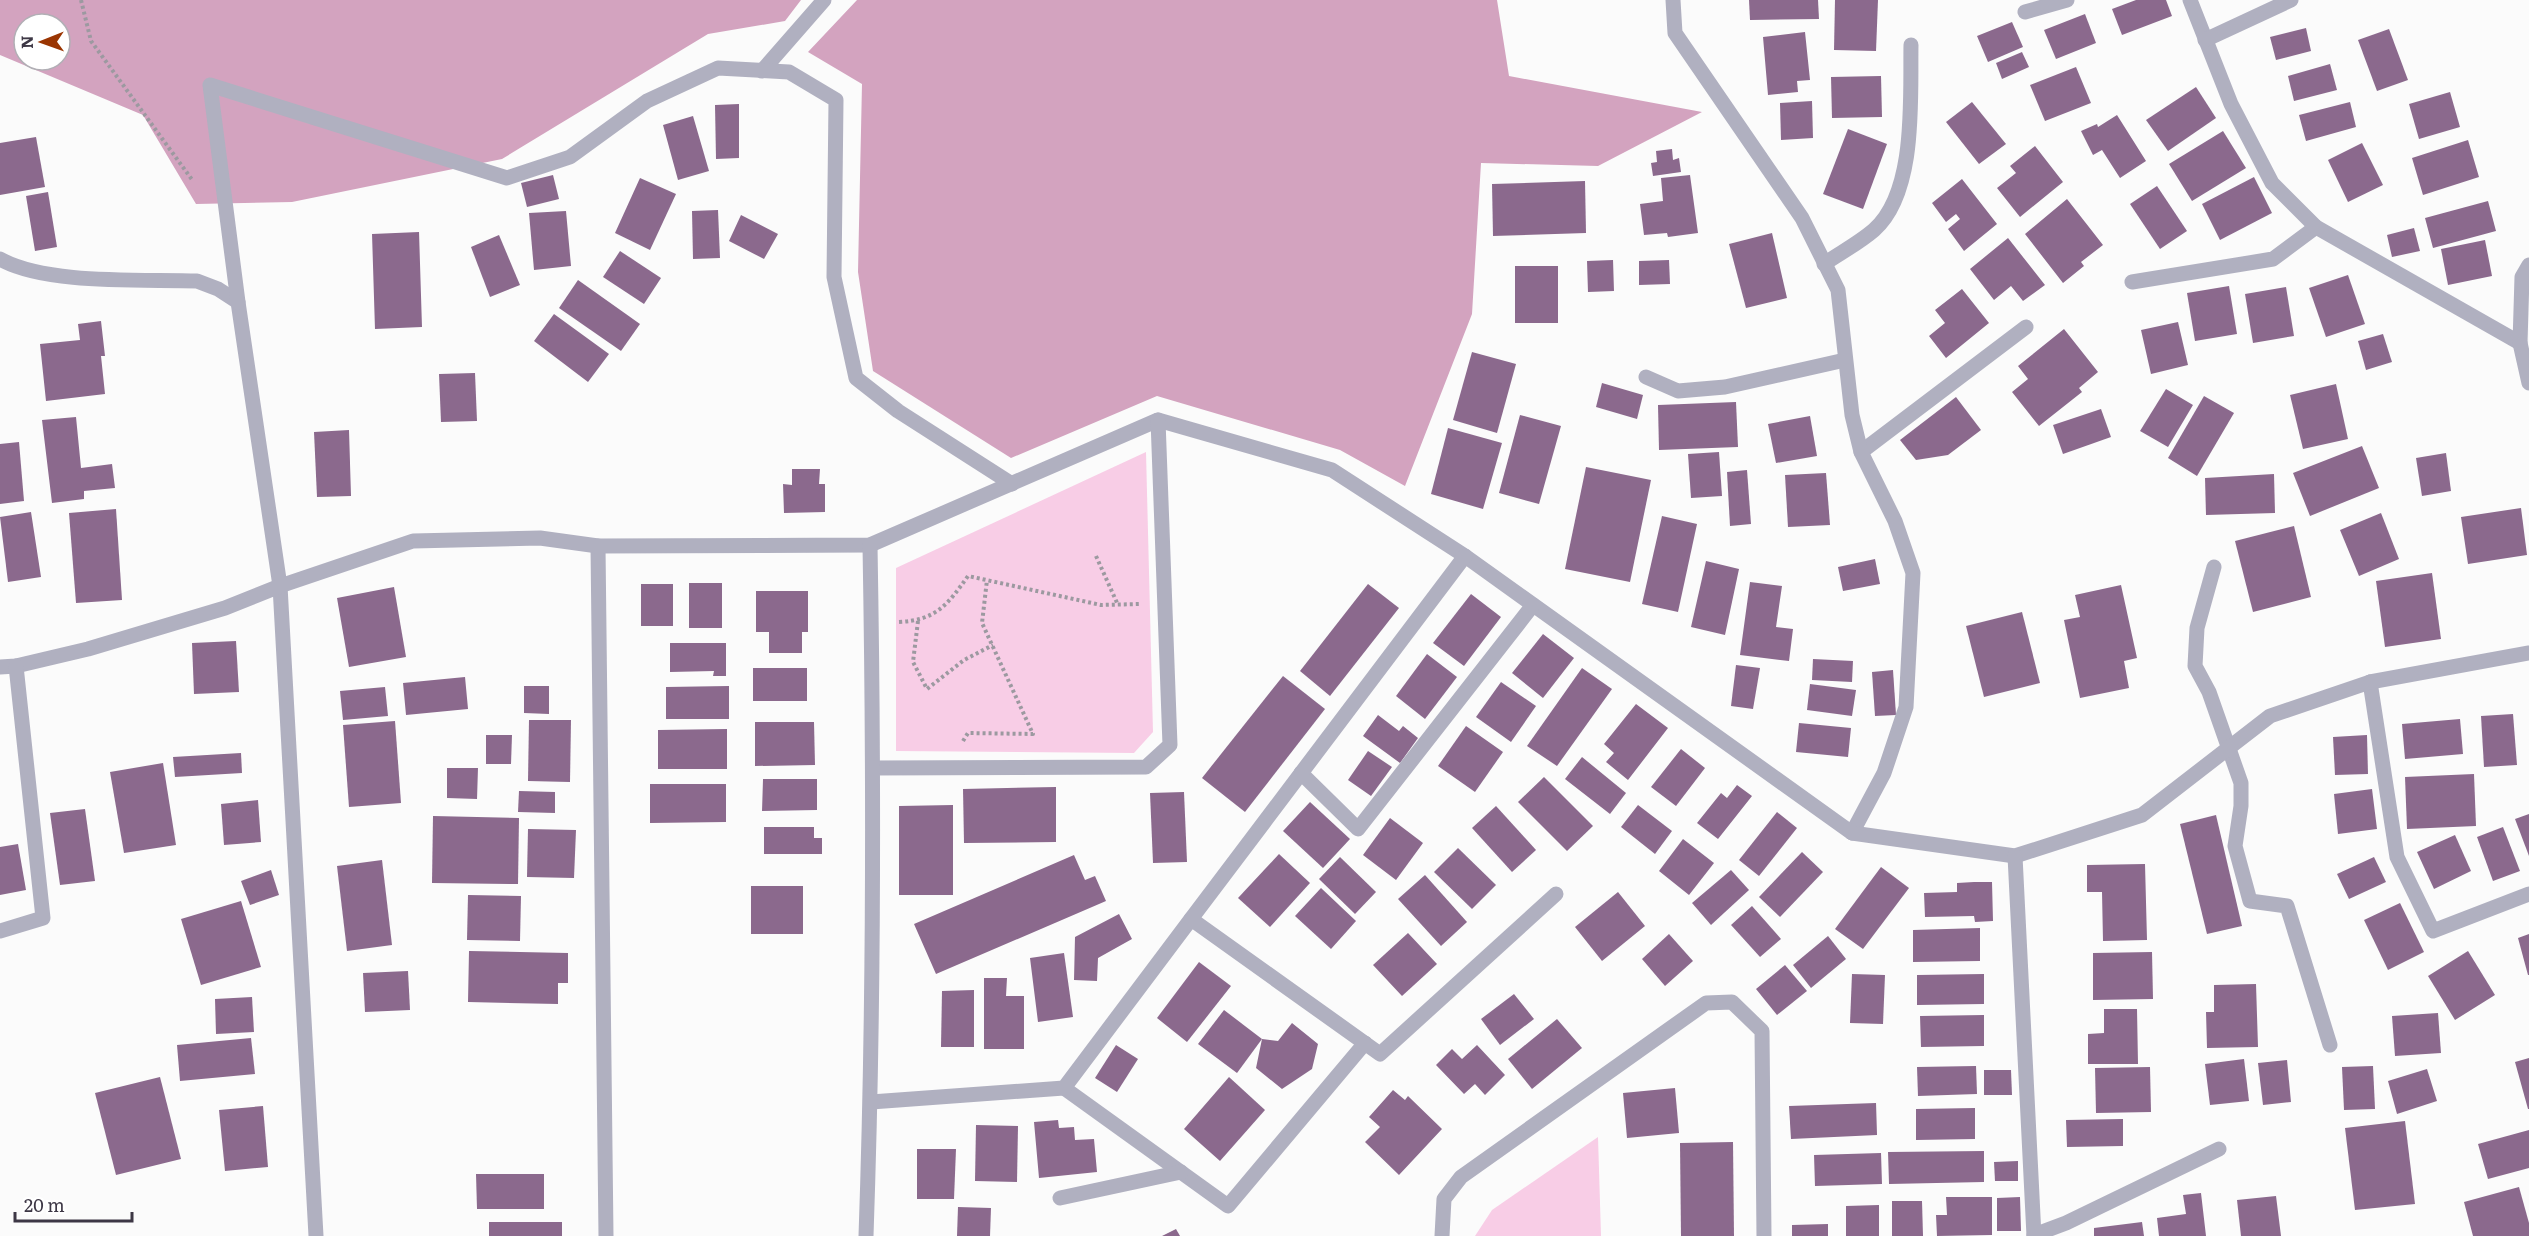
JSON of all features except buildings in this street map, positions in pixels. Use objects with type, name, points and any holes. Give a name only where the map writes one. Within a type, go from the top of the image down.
[{"type":"street","points":[[762,71],[824,0]]},
{"type":"street","points":[[1673,0],[1675,33],[1802,218],[1838,290],[1851,415],[1861,452],[1895,521],[1913,573],[1906,707],[1884,773],[1852,833]]},
{"type":"street","points":[[2025,12],[2067,0]]},
{"type":"street","points":[[2190,0],[2231,104],[2272,183],[2316,227],[2520,343]]},
{"type":"street","points":[[2205,40],[2291,0]]},
{"type":"street","points":[[1824,264],[1875,229],[1896,196],[1910,148],[1911,45]]},
{"type":"street","points":[[316,1236],[280,586],[238,302],[210,85],[507,178],[570,157],[647,100],[718,68],[789,72],[836,100],[834,277],[856,378],[898,411],[1012,484]]},
{"type":"street","points":[[2132,282],[2273,259],[2316,227]]},
{"type":"street","points":[[0,259],[18,268],[50,275],[197,281],[218,289],[238,302]]},
{"type":"street","points":[[2529,265],[2522,277],[2520,343],[2529,383]]},
{"type":"street","points":[[1861,452],[2026,327]]},
{"type":"street","points":[[1646,376],[1678,391],[1725,387],[1845,360]]},
{"type":"street","points":[[873,768],[1146,767],[1170,745],[1158,420]]},
{"type":"street","points":[[0,667],[16,666],[88,649],[225,608],[280,586],[413,541],[540,538],[598,546],[870,545],[1158,420],[1332,470],[1465,556],[1852,833],[2015,856],[2142,815],[2271,716],[2370,682],[2529,653]]},
{"type":"street","points":[[866,1236],[871,1102],[873,768],[870,545]]},
{"type":"street","points":[[598,546],[606,1236]]},
{"type":"street","points":[[1064,1088],[1465,556]]},
{"type":"street","points":[[2214,567],[2197,628],[2195,666],[2209,692],[2241,783],[2241,806],[2235,846],[2250,901],[2287,906],[2330,1045]]},
{"type":"street","points":[[1301,773],[1359,829],[1533,605]]},
{"type":"street","points":[[0,931],[43,918],[16,666]]},
{"type":"street","points":[[2370,682],[2397,857],[2433,931],[2529,894]]},
{"type":"street","points":[[2015,856],[2034,1236],[2066,1223],[2219,1149]]},
{"type":"street","points":[[1191,919],[1380,1054],[1556,894]]},
{"type":"street","points":[[1442,1236],[1444,1199],[1461,1177],[1706,1003],[1732,1002],[1762,1031],[1764,1236]]},
{"type":"street","points":[[871,1102],[1064,1088],[1228,1206],[1365,1043]]},
{"type":"street","points":[[1060,1197],[1180,1172]]},
{"type":"path","points":[[81,0],[91,41],[194,183]]},
{"type":"path","points":[[1096,556],[1118,605]]},
{"type":"path","points":[[872,623],[918,621],[947,606],[968,576],[1101,605],[1165,604]]},
{"type":"path","points":[[948,768],[968,733],[1034,734],[982,623],[987,580]]},
{"type":"path","points":[[918,621],[914,662],[927,689],[964,660],[993,645]]},
{"type":"shaded area","points":[[0,0],[801,0],[785,21],[708,34],[502,159],[292,202],[196,204],[143,115],[41,72],[72,72],[72,12],[12,12],[12,60],[0,55]]},
{"type":"shaded area","points":[[857,0],[1497,0],[1509,76],[1702,112],[1598,166],[1481,163],[1472,314],[1405,486],[1340,450],[1157,396],[1011,458],[873,371],[858,272],[862,84],[808,52]]},
{"type":"shaded area","points":[[1146,452],[1153,732],[1134,753],[896,751],[896,568]]},
{"type":"shaded area","points":[[1598,1137],[1601,1236],[1475,1236],[1492,1210]]}]
